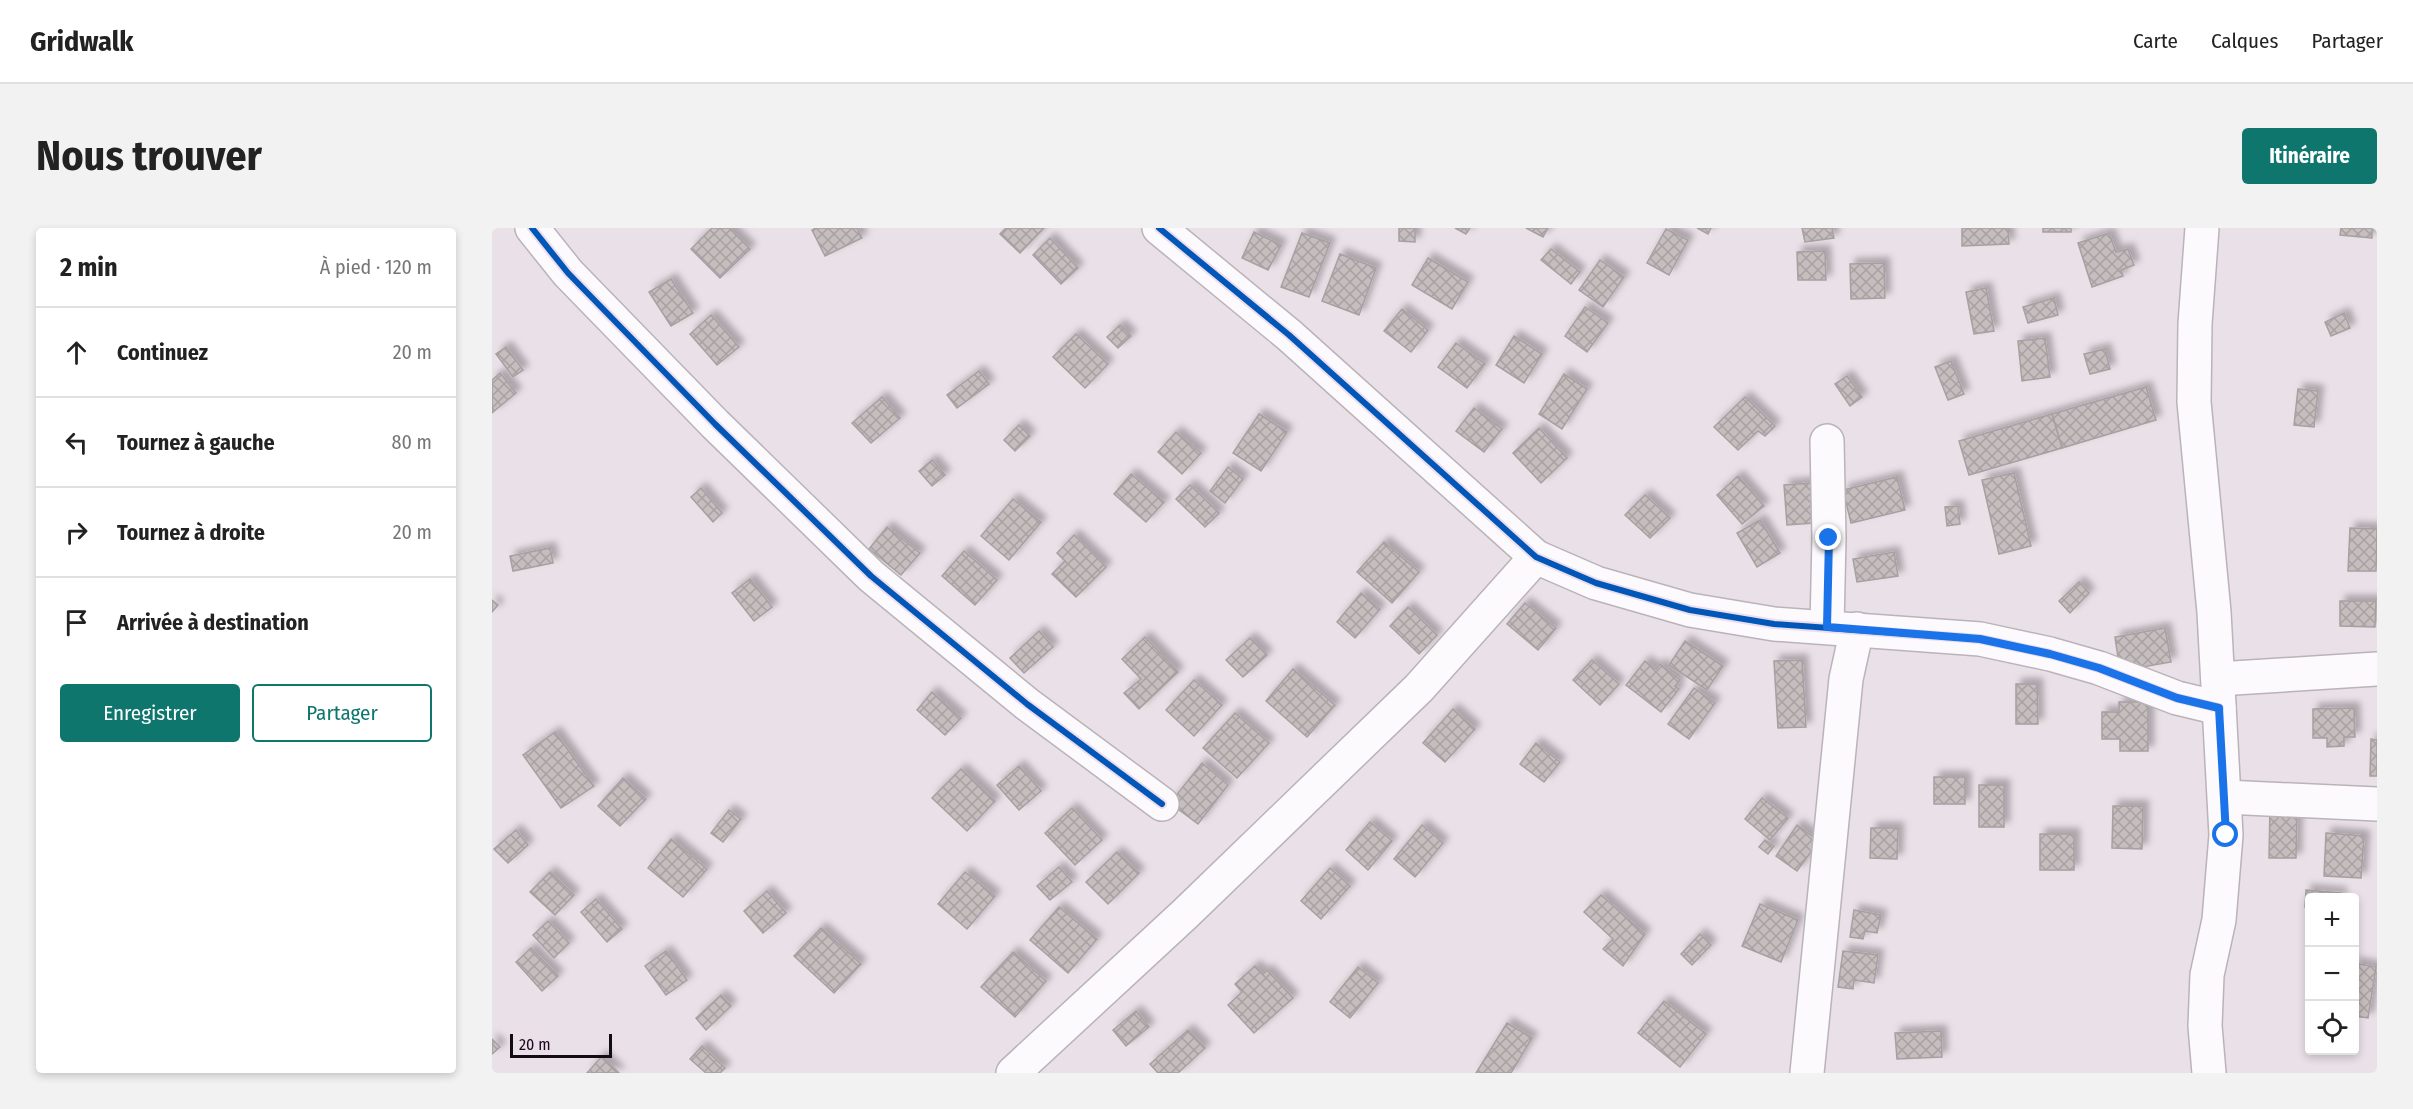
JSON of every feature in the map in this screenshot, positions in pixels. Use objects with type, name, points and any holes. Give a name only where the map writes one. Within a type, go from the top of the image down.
[{"type":"street","points":[[532,228],[576,282],[715,424],[871,576],[1027,704],[1162,804]]},
{"type":"street","points":[[1159,228],[1288,335],[1536,556],[1596,583],[1690,610],[1774,624],[1980,639],[2050,654],[2099,668],[2177,698],[2377,669]]},
{"type":"street","points":[[2202,228],[2194,324],[2194,402],[2214,612],[2226,835],[2219,920],[2206,975],[2205,1026],[2209,1073]]},
{"type":"street","points":[[1808,1073],[1846,679],[1827,441]]},
{"type":"street","points":[[1014,1073],[1185,914],[1419,688],[1536,556]]},
{"type":"street","points":[[2225,796],[2314,803],[2377,804]]},
{"type":"building","points":[[712,228],[729,228],[750,249],[720,278],[691,249]]},
{"type":"building","points":[[816,228],[857,228],[862,238],[825,256],[812,230]]},
{"type":"building","points":[[1006,228],[1044,228],[1020,253],[1000,234]]},
{"type":"building","points":[[1399,228],[1415,228],[1415,242],[1399,241]]},
{"type":"building","points":[[1455,228],[1470,228],[1466,234]]},
{"type":"building","points":[[1526,228],[1548,228],[1543,237]]},
{"type":"building","points":[[1697,228],[1711,228],[1708,234]]},
{"type":"building","points":[[1802,228],[1832,228],[1834,238],[1805,242]]},
{"type":"building","points":[[1962,228],[2008,228],[2009,244],[1962,246]]},
{"type":"building","points":[[2043,228],[2071,228],[2071,232],[2043,232]]},
{"type":"building","points":[[2341,228],[2372,228],[2372,238],[2340,235]]},
{"type":"building","points":[[1666,229],[1688,240],[1669,275],[1647,263]]},
{"type":"building","points":[[1254,232],[1281,245],[1268,270],[1242,258]]},
{"type":"building","points":[[1302,233],[1330,243],[1309,297],[1281,287]]},
{"type":"building","points":[[2109,233],[2116,252],[2128,249],[2134,265],[2121,270],[2123,276],[2092,287],[2078,243]]},
{"type":"building","points":[[1050,238],[1078,268],[1061,284],[1033,255]]},
{"type":"building","points":[[1551,249],[1580,272],[1571,284],[1541,260]]},
{"type":"building","points":[[1825,251],[1826,280],[1798,280],[1797,252]]},
{"type":"building","points":[[1340,254],[1376,268],[1359,315],[1322,301]]},
{"type":"building","points":[[1428,258],[1468,282],[1452,309],[1412,285]]},
{"type":"building","points":[[1600,260],[1624,277],[1603,307],[1579,290]]},
{"type":"building","points":[[1884,263],[1885,298],[1851,299],[1850,264]]},
{"type":"building","points":[[671,279],[693,313],[671,326],[649,292]]},
{"type":"building","points":[[1986,288],[1994,331],[1974,334],[1966,292]]},
{"type":"building","points":[[2054,298],[2058,315],[2028,323],[2023,307]]},
{"type":"building","points":[[1585,307],[1608,323],[1587,352],[1565,336]]},
{"type":"building","points":[[1402,309],[1428,330],[1411,352],[1384,331]]},
{"type":"building","points":[[2344,313],[2350,328],[2331,336],[2325,322]]},
{"type":"building","points":[[711,315],[739,347],[717,365],[690,334]]},
{"type":"building","points":[[1120,325],[1131,336],[1118,348],[1107,337]]},
{"type":"building","points":[[1076,334],[1108,364],[1085,388],[1053,357]]},
{"type":"building","points":[[1514,336],[1542,354],[1524,383],[1496,365]]},
{"type":"building","points":[[2045,338],[2050,377],[2022,381],[2018,341]]},
{"type":"building","points":[[1456,343],[1485,364],[1467,388],[1438,367]]},
{"type":"building","points":[[506,347],[523,370],[513,377],[496,354]]},
{"type":"building","points":[[2105,349],[2110,369],[2090,374],[2084,354]]},
{"type":"building","points":[[1951,361],[1964,394],[1948,400],[1935,367]]},
{"type":"building","points":[[979,371],[989,384],[957,408],[947,395]]},
{"type":"building","points":[[500,373],[516,393],[492,413],[492,380]]},
{"type":"building","points":[[1564,374],[1587,389],[1562,429],[1539,414]]},
{"type":"building","points":[[1847,376],[1862,397],[1850,406],[1835,384]]},
{"type":"building","points":[[2146,387],[2156,420],[2062,448],[2052,414]]},
{"type":"building","points":[[2298,389],[2318,391],[2314,427],[2294,425]]},
{"type":"building","points":[[882,397],[900,418],[871,443],[852,423]]},
{"type":"building","points":[[1745,397],[1775,426],[1765,436],[1758,431],[1738,450],[1714,427]]},
{"type":"building","points":[[1474,408],[1502,429],[1484,452],[1456,431]]},
{"type":"building","points":[[1259,414],[1287,432],[1261,471],[1233,453]]},
{"type":"building","points":[[2052,414],[2062,448],[1969,475],[1959,441]]},
{"type":"building","points":[[1019,425],[1030,436],[1015,451],[1004,440]]},
{"type":"building","points":[[1539,428],[1567,458],[1541,483],[1513,453]]},
{"type":"building","points":[[1176,432],[1201,453],[1182,474],[1158,452]]},
{"type":"building","points":[[932,460],[945,475],[932,486],[919,471]]},
{"type":"building","points":[[1228,467],[1243,479],[1225,503],[1210,491]]},
{"type":"building","points":[[2014,473],[2031,546],[1999,554],[1982,480]]},
{"type":"building","points":[[1131,474],[1164,502],[1146,522],[1114,494]]},
{"type":"building","points":[[1738,476],[1764,506],[1742,524],[1717,495]]},
{"type":"building","points":[[1897,477],[1905,510],[1851,523],[1843,490]]},
{"type":"building","points":[[1811,483],[1814,523],[1787,525],[1784,485]]},
{"type":"building","points":[[1190,485],[1219,513],[1205,527],[1176,499]]},
{"type":"building","points":[[701,488],[722,513],[713,522],[691,497]]},
{"type":"building","points":[[1645,495],[1670,518],[1650,538],[1625,515]]},
{"type":"building","points":[[1013,499],[1041,522],[1009,560],[981,536]]},
{"type":"building","points":[[1958,506],[1960,524],[1947,526],[1945,507]]},
{"type":"building","points":[[1760,520],[1780,553],[1757,567],[1737,533]]},
{"type":"building","points":[[887,527],[920,553],[901,575],[869,549]]},
{"type":"building","points":[[2350,528],[2377,529],[2376,571],[2348,571]]},
{"type":"building","points":[[1074,535],[1106,567],[1076,597],[1052,574],[1065,561],[1057,553]]},
{"type":"building","points":[[1384,542],[1419,572],[1392,603],[1357,572]]},
{"type":"building","points":[[550,548],[553,563],[513,571],[510,556]]},
{"type":"building","points":[[964,551],[997,580],[975,605],[942,576]]},
{"type":"building","points":[[1894,552],[1898,576],[1857,582],[1853,559]]},
{"type":"building","points":[[750,579],[772,607],[754,621],[732,593]]},
{"type":"building","points":[[2079,582],[2089,593],[2070,613],[2059,601]]},
{"type":"building","points":[[1361,593],[1380,609],[1355,638],[1337,622]]},
{"type":"building","points":[[492,600],[498,605],[492,612]]},
{"type":"building","points":[[2340,601],[2376,601],[2375,627],[2340,626]]},
{"type":"building","points":[[1525,603],[1556,628],[1538,650],[1507,624]]},
{"type":"building","points":[[1408,607],[1437,635],[1419,654],[1390,626]]},
{"type":"building","points":[[2165,628],[2171,662],[2120,671],[2115,637]]},
{"type":"building","points":[[1039,631],[1053,647],[1024,673],[1010,658]]},
{"type":"building","points":[[1145,637],[1178,672],[1139,709],[1124,693],[1141,679],[1122,659]]},
{"type":"building","points":[[1250,638],[1267,655],[1243,677],[1226,660]]},
{"type":"building","points":[[1685,641],[1723,666],[1707,690],[1669,665]]},
{"type":"building","points":[[1592,660],[1619,684],[1600,705],[1573,680]]},
{"type":"building","points":[[1802,660],[1806,727],[1778,728],[1774,661]]},
{"type":"building","points":[[1645,661],[1656,669],[1660,664],[1680,680],[1675,686],[1679,689],[1661,712],[1626,685]]},
{"type":"building","points":[[1293,669],[1335,705],[1307,737],[1266,701]]},
{"type":"building","points":[[1194,680],[1222,705],[1194,736],[1166,710]]},
{"type":"building","points":[[2016,684],[2037,684],[2038,724],[2016,724]]},
{"type":"building","points":[[1694,688],[1715,703],[1689,739],[1668,724]]},
{"type":"building","points":[[932,692],[961,718],[945,735],[917,710]]},
{"type":"building","points":[[2119,702],[2148,702],[2148,751],[2120,751],[2120,739],[2102,739],[2102,712],[2119,712]]},
{"type":"building","points":[[2354,708],[2355,737],[2344,737],[2344,746],[2327,747],[2327,738],[2313,738],[2313,709]]},
{"type":"building","points":[[1453,709],[1475,729],[1445,762],[1423,743]]},
{"type":"building","points":[[1235,713],[1269,743],[1237,778],[1203,748]]},
{"type":"building","points":[[555,732],[594,786],[561,808],[523,755]]},
{"type":"building","points":[[2371,739],[2377,740],[2377,776],[2370,776]]},
{"type":"building","points":[[1536,743],[1560,762],[1544,782],[1520,764]]},
{"type":"building","points":[[1202,763],[1228,785],[1198,824],[1170,803]]},
{"type":"building","points":[[1019,766],[1041,791],[1019,810],[997,785]]},
{"type":"building","points":[[961,769],[995,801],[967,831],[932,798]]},
{"type":"building","points":[[1934,777],[1965,777],[1965,804],[1934,804]]},
{"type":"building","points":[[623,778],[646,799],[620,826],[598,806]]},
{"type":"building","points":[[1979,785],[2004,785],[2004,827],[1979,827]]},
{"type":"building","points":[[1762,798],[1788,818],[1770,840],[1745,819]]},
{"type":"building","points":[[2113,806],[2143,806],[2142,849],[2112,848]]},
{"type":"building","points":[[2270,806],[2297,806],[2296,858],[2269,858]]},
{"type":"building","points":[[1072,808],[1102,840],[1075,865],[1045,833]]},
{"type":"building","points":[[729,810],[741,819],[723,842],[711,833]]},
{"type":"building","points":[[1370,822],[1392,841],[1368,870],[1346,850]]},
{"type":"building","points":[[1422,825],[1443,843],[1415,877],[1394,859]]},
{"type":"building","points":[[1797,825],[1819,841],[1797,871],[1776,856]]},
{"type":"building","points":[[1871,828],[1898,828],[1897,859],[1870,858]]},
{"type":"building","points":[[516,830],[528,845],[508,863],[494,849]]},
{"type":"building","points":[[2326,833],[2364,836],[2361,878],[2324,876]]},
{"type":"building","points":[[2040,834],[2074,834],[2074,870],[2040,870]]},
{"type":"building","points":[[671,839],[707,869],[683,897],[648,868]]},
{"type":"building","points":[[1765,840],[1774,846],[1768,854],[1759,847]]},
{"type":"building","points":[[1117,852],[1139,873],[1108,904],[1086,882]]},
{"type":"building","points":[[1059,867],[1072,882],[1050,900],[1037,886]]},
{"type":"building","points":[[1330,868],[1350,886],[1321,919],[1301,901]]},
{"type":"building","points":[[550,872],[574,895],[555,915],[530,892]]},
{"type":"building","points":[[965,872],[995,896],[967,929],[938,904]]},
{"type":"building","points":[[2306,890],[2341,893],[2306,893]]},
{"type":"building","points":[[767,891],[786,913],[763,933],[744,911]]},
{"type":"building","points":[[1601,895],[1645,934],[1623,966],[1603,949],[1613,939],[1584,912]]},
{"type":"building","points":[[596,899],[622,929],[607,942],[581,912]]},
{"type":"building","points":[[1760,904],[1798,920],[1781,962],[1742,946]]},
{"type":"building","points":[[1059,907],[1097,939],[1068,973],[1030,940]]},
{"type":"building","points":[[1854,910],[1881,915],[1877,933],[1865,931],[1863,939],[1850,937]]},
{"type":"building","points":[[548,921],[569,943],[554,958],[533,935]]},
{"type":"building","points":[[821,928],[861,964],[834,993],[794,956]]},
{"type":"building","points":[[1700,934],[1711,945],[1692,965],[1681,954]]},
{"type":"building","points":[[531,948],[558,976],[542,991],[516,962]]},
{"type":"building","points":[[666,951],[687,980],[666,995],[645,966]]},
{"type":"building","points":[[1843,951],[1878,955],[1874,983],[1854,980],[1853,989],[1838,987]]},
{"type":"building","points":[[1013,952],[1046,981],[1015,1017],[981,987]]},
{"type":"building","points":[[2359,964],[2376,967],[2368,1018],[2359,1017]]},
{"type":"building","points":[[1255,966],[1263,974],[1267,970],[1293,998],[1254,1033],[1228,1005],[1242,992],[1235,984]]},
{"type":"building","points":[[1358,967],[1378,983],[1350,1018],[1330,1002]]},
{"type":"building","points":[[721,995],[731,1006],[706,1030],[696,1018]]},
{"type":"building","points":[[1664,1001],[1706,1034],[1680,1067],[1638,1033]]},
{"type":"building","points":[[1136,1011],[1149,1027],[1126,1046],[1113,1030]]},
{"type":"building","points":[[1507,1023],[1532,1038],[1511,1073],[1476,1073]]},
{"type":"building","points":[[1188,1030],[1205,1048],[1178,1073],[1158,1073],[1150,1064]]},
{"type":"building","points":[[1941,1031],[1942,1057],[1897,1059],[1895,1033]]},
{"type":"building","points":[[492,1039],[500,1047],[492,1054]]},
{"type":"building","points":[[702,1046],[725,1068],[720,1073],[706,1073],[690,1059]]},
{"type":"building","points":[[602,1056],[619,1073],[587,1073]]},
{"type":"cycle path","points":[[532,228],[568,273],[715,424],[871,576],[1027,704],[1162,804]]},
{"type":"cycle path","points":[[1159,228],[1289,335],[1536,557],[1596,583],[1690,610],[1774,624],[1980,639],[2050,654],[2099,668],[2177,698],[2219,708]]},
{"type":"route","points":[[1829,538],[1827,627],[1980,639],[2050,654],[2099,668],[2177,698],[2219,708],[2226,835]]}]
